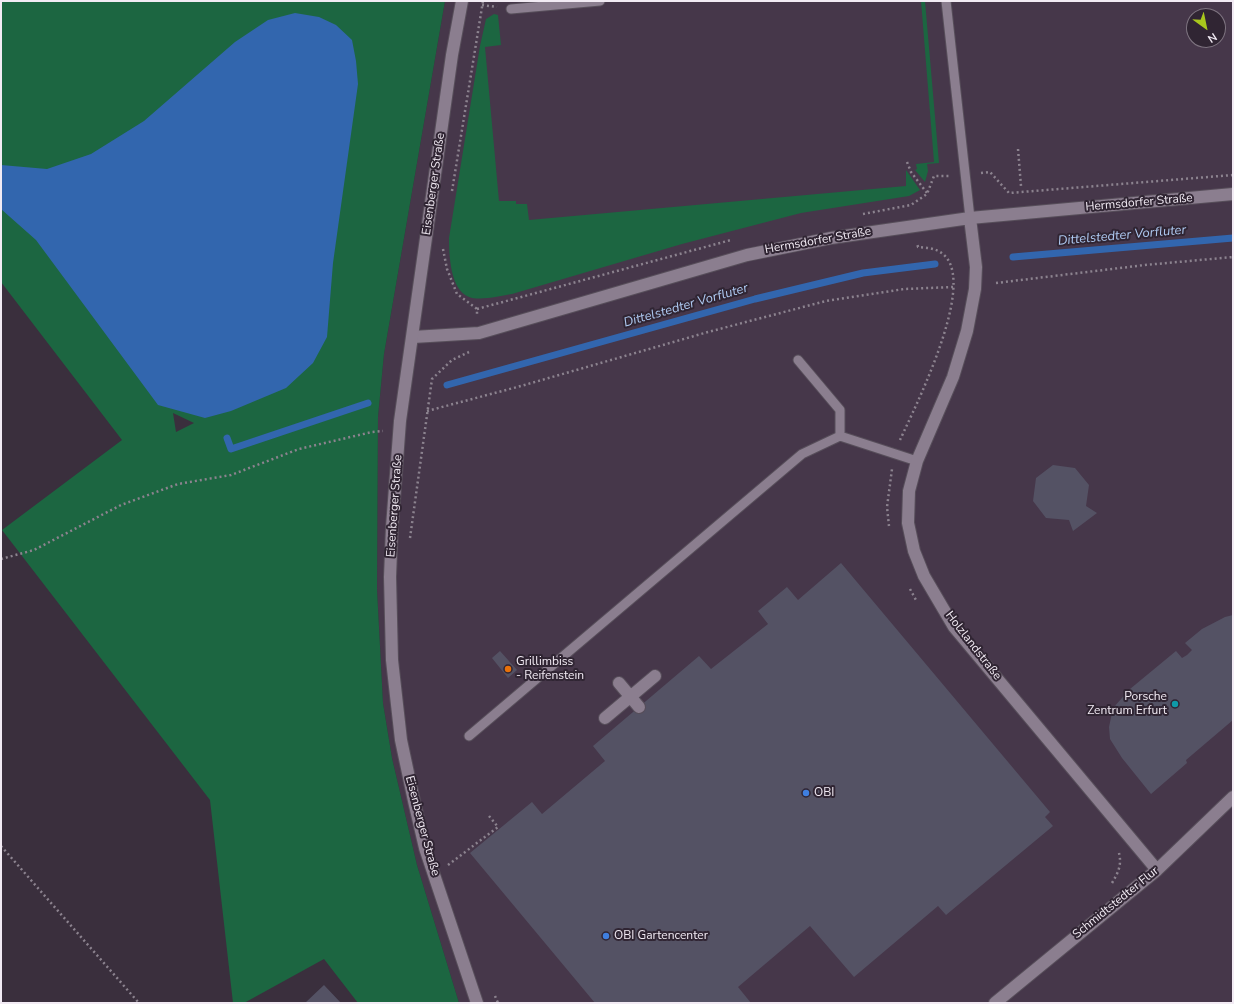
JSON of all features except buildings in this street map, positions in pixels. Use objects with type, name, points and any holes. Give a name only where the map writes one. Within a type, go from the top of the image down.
[{"type":"street","name":"Eisenberger Straße","points":[[462,1],[452,55],[400,429],[393,514],[390,577],[392,660],[401,740],[425,848],[478,1003]]},
{"type":"street","name":"Hermsdorfer Straße","points":[[413,337],[479,333],[747,255],[823,239],[970,218],[1233,194]]},
{"type":"street","name":"Holzlandstraße","points":[[970,218],[976,266],[975,289],[967,332],[952,377],[917,461],[910,491],[908,523],[914,550],[924,576],[954,627],[1157,870]]},
{"type":"street","points":[[605,718],[655,676]]},
{"type":"street","points":[[619,684],[639,707]]},
{"type":"street","name":"Schmidtstedter Flur","points":[[995,1003],[1157,870],[1233,797]]},
{"type":"lane","points":[[511,9],[563,3],[600,1]]},
{"type":"lane","points":[[946,1],[970,218]]},
{"type":"lane","points":[[798,360],[840,410],[840,436]]},
{"type":"lane","points":[[469,736],[802,454],[840,436],[917,461]]},
{"type":"path","points":[[452,193],[483,1]]},
{"type":"path","points":[[1018,149],[1021,186]]},
{"type":"path","points":[[907,162],[911,172],[927,194]]},
{"type":"path","points":[[890,528],[887,507],[894,453],[933,368],[946,327],[954,293],[952,269],[946,257],[934,249],[918,247],[914,225],[911,205],[927,194],[934,176],[965,175],[990,172],[1009,193],[1233,175]]},
{"type":"path","points":[[443,248],[447,269],[457,294],[477,309]]},
{"type":"path","points":[[996,283],[1145,265],[1233,257]]},
{"type":"path","points":[[427,411],[521,386],[708,332],[826,301],[904,289],[953,287]]},
{"type":"path","points":[[410,543],[432,379],[452,360],[473,350]]},
{"type":"path","points":[[1,559],[34,550],[121,505],[178,484],[231,475],[299,449],[372,432],[400,429]]},
{"type":"path","points":[[907,583],[917,602]]},
{"type":"path","points":[[444,859],[446,867],[498,827],[489,816]]},
{"type":"path","points":[[1110,888],[1118,872],[1121,860],[1118,845]]},
{"type":"path","points":[[1,846],[139,1003]]},
{"type":"path","points":[[492,989],[498,1003]]},
{"type":"shaded area","points":[[445,1],[1233,1],[1233,1003],[459,1003],[417,865],[392,758],[383,703],[377,589],[378,417],[384,354]]},
{"type":"green space","points":[[1,1],[445,1],[384,354],[378,417],[377,589],[383,703],[392,758],[417,865],[459,1003],[358,1003],[324,959],[244,1003],[233,1003],[210,800],[2,530],[122,440],[1,282]],"holes":[[[173,413],[194,423],[176,432]]]},
{"type":"green space","points":[[921,1],[925,1],[939,163],[927,164],[928,171],[925,182],[915,170],[917,169],[916,164],[934,162]]},
{"type":"green space","points":[[494,14],[498,15],[501,45],[485,47],[499,201],[516,201],[516,204],[527,204],[529,220],[906,186],[906,170],[920,190],[909,196],[801,213],[682,244],[512,294],[484,298],[469,297],[458,287],[454,279],[450,262],[449,238],[480,46],[486,19]]},
{"type":"water","points":[[295,13],[319,17],[336,25],[352,40],[356,61],[358,84],[333,263],[327,337],[313,363],[286,388],[231,411],[205,418],[158,405],[36,240],[1,209],[1,165],[47,169],[91,154],[144,121],[235,42],[268,20]]},
{"type":"waterway","name":"Dittelstedter Vorfluter","points":[[1013,257],[1233,238]]},
{"type":"waterway","name":"Dittelstedter Vorfluter","points":[[447,385],[755,299],[863,273],[935,264]]},
{"type":"waterway","name":"Dittelstedter Vorfluter","points":[[227,438],[231,449],[368,403]]},
{"type":"place","name":"Grillimbiss - Reifenstein","points":[[508,669]]},
{"type":"place","name":"Porsche Zentrum Erfurt","points":[[1175,704]]},
{"type":"place","name":"OBI","points":[[806,793]]},
{"type":"place","name":"OBI Gartencenter","points":[[606,936]]}]
